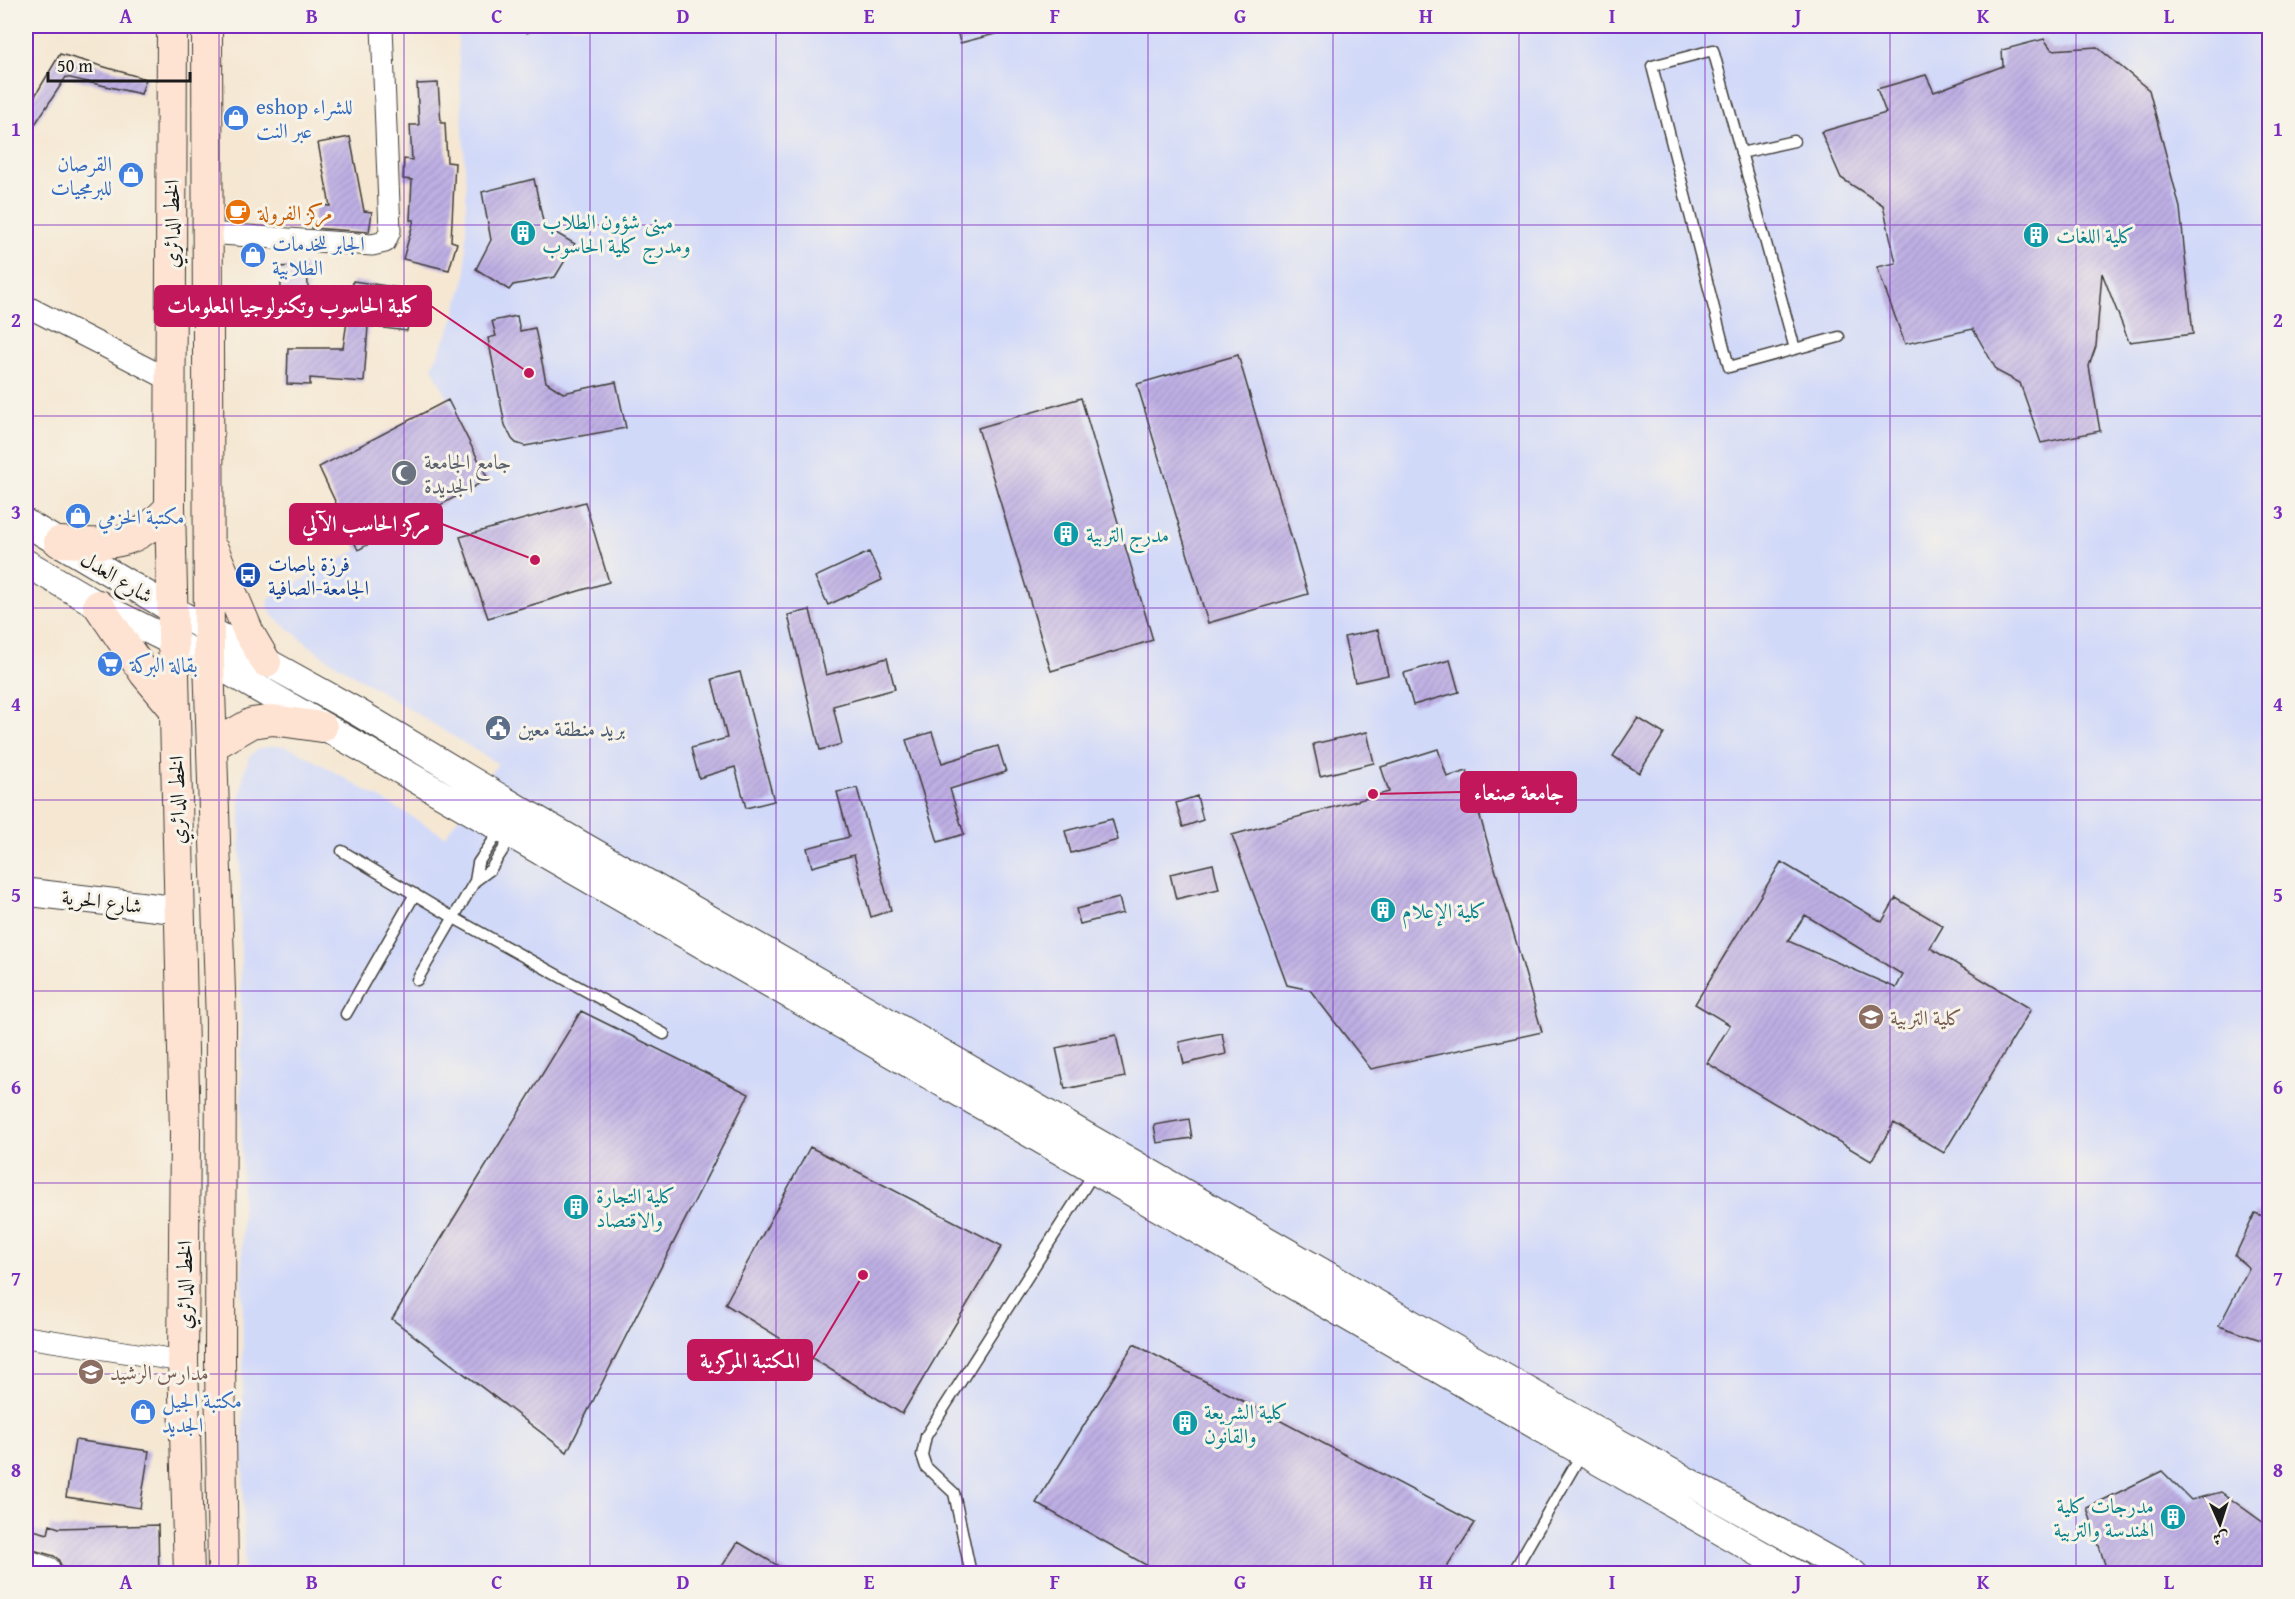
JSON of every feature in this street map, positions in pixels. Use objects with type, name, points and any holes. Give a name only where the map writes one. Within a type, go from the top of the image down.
[{"type":"main road","name":"الخط الدائري","points":[[172,26],[170,507],[185,1133],[183,1361],[189,1574]]},
{"type":"main road","name":"الخط الدائري","points":[[207,26],[209,660],[221,1022],[220,1360],[223,1574]]},
{"type":"main road","points":[[59,542],[104,543],[133,538],[154,526],[170,507]]},
{"type":"main road","points":[[209,538],[249,633],[266,662]]},
{"type":"main road","points":[[98,605],[145,674],[176,710]]},
{"type":"main road","points":[[212,746],[252,723],[273,720],[322,727]]},
{"type":"main road","points":[[183,1361],[220,1360]]},
{"type":"street","points":[[207,233],[372,245],[385,242],[390,231],[382,26]]},
{"type":"street","points":[[26,306],[170,380]]},
{"type":"street","name":"شارع العدل","points":[[26,523],[173,610],[358,713],[1589,1441]]},
{"type":"street","name":"شارع العدل","points":[[26,563],[98,605],[209,660],[1095,1171],[1589,1441]]},
{"type":"street","points":[[507,831],[519,808]]},
{"type":"street","name":"شارع الحرية","points":[[26,892],[178,910]]},
{"type":"street","points":[[26,1337],[183,1361]]},
{"type":"street","points":[[1589,1441],[1796,1574]]},
{"type":"street","points":[[1589,1441],[1854,1574]]},
{"type":"street","points":[[26,1560],[49,1568],[51,1574]]},
{"type":"lane","points":[[1795,349],[1713,50],[1652,66],[1729,367],[1795,349],[1839,337]]},
{"type":"lane","points":[[1741,153],[1794,141]]},
{"type":"lane","points":[[417,980],[475,881],[478,862],[507,831]]},
{"type":"lane","points":[[342,851],[454,918],[664,1034]]},
{"type":"lane","points":[[346,1014],[415,894]]},
{"type":"lane","points":[[971,1574],[954,1492],[926,1467],[922,1455],[926,1436],[1095,1171]]},
{"type":"lane","points":[[1512,1574],[1589,1441]]},
{"type":"path","points":[[526,26],[530,37]]},
{"type":"shaded area","points":[[457,26],[2269,26],[2269,1573],[244,1574],[240,804],[244,771],[250,756],[258,749],[284,746],[298,751],[445,836],[498,764],[320,654],[273,616],[268,606],[269,598],[488,479],[432,367],[451,326],[466,275],[466,184]]},
{"type":"building","points":[[956,26],[1006,26],[1007,31],[960,43]]},
{"type":"building","name":"كلية اللغات","points":[[2044,39],[2052,50],[2097,47],[2149,90],[2180,208],[2193,334],[2129,342],[2102,273],[2096,346],[2089,366],[2100,431],[2041,443],[2020,383],[1997,371],[1973,329],[1905,344],[1877,267],[1896,263],[1883,205],[1841,178],[1821,132],[1886,113],[1877,89],[1926,75],[1934,92],[2003,66],[2002,50]]},
{"type":"building","points":[[60,54],[146,79],[141,94],[66,77],[26,138],[26,111]]},
{"type":"building","points":[[438,83],[441,123],[445,123],[447,162],[455,163],[451,241],[457,243],[449,270],[403,259],[414,220],[410,220],[412,180],[403,179],[404,159],[412,160],[410,125],[419,125],[417,84]]},
{"type":"building","points":[[350,137],[364,211],[372,212],[369,232],[312,228],[315,204],[330,206],[318,143]]},
{"type":"building","name":"مبنى شؤون الطلاب ومدرج كلية الحاسوب","points":[[534,179],[544,226],[575,244],[555,277],[513,285],[509,290],[476,269],[491,240],[482,192]]},
{"type":"building","points":[[307,265],[309,307],[282,309],[280,267]]},
{"type":"building","points":[[353,281],[413,290],[407,331],[368,326],[364,382],[310,378],[310,385],[287,384],[288,348],[343,348]]},
{"type":"building","points":[[517,316],[520,331],[535,328],[546,382],[563,393],[616,382],[626,428],[525,446],[512,439],[505,425],[488,338],[496,336],[492,321]]},
{"type":"building","name":"مدرج التربية","points":[[1238,355],[1308,594],[1208,623],[1137,384]]},
{"type":"building","name":"مدرج التربية","points":[[1081,398],[1153,640],[1051,671],[978,428]]},
{"type":"building","name":"جامع الجامعة الجديدة","points":[[448,400],[488,479],[358,550],[319,467]]},
{"type":"building","points":[[585,502],[609,582],[488,618],[460,537]]},
{"type":"building","points":[[869,552],[882,580],[828,605],[815,577]]},
{"type":"building","points":[[810,610],[826,675],[887,658],[895,689],[833,706],[842,744],[820,750],[788,615]]},
{"type":"building","points":[[1378,630],[1388,675],[1355,682],[1344,637]]},
{"type":"building","points":[[1450,660],[1459,692],[1413,705],[1404,673]]},
{"type":"building","points":[[740,672],[774,801],[746,808],[735,767],[699,778],[691,748],[727,738],[712,679]]},
{"type":"building","points":[[1638,718],[1664,734],[1639,773],[1613,756]]},
{"type":"building","points":[[932,732],[942,763],[998,746],[1006,772],[950,789],[964,834],[938,842],[906,740]]},
{"type":"building","points":[[1367,732],[1374,763],[1320,776],[1313,744]]},
{"type":"building","name":"كلية الإعلام","points":[[1438,749],[1447,777],[1467,771],[1542,1032],[1371,1069],[1310,990],[1287,985],[1232,835],[1389,792],[1381,767]]},
{"type":"building","points":[[857,788],[891,910],[871,917],[854,855],[812,867],[807,848],[849,837],[837,792]]},
{"type":"building","points":[[1197,796],[1203,820],[1183,827],[1176,803]]},
{"type":"building","points":[[1112,819],[1118,840],[1071,853],[1065,831]]},
{"type":"building","name":"كلية التربية","points":[[1781,862],[1882,922],[1896,898],[1943,926],[1930,948],[2031,1009],[1944,1153],[1894,1123],[1871,1161],[1707,1063],[1730,1025],[1695,1004]],"holes":[[[1805,915],[1903,975],[1896,988],[1788,941]]]},
{"type":"building","points":[[1213,864],[1219,889],[1176,899],[1170,874]]},
{"type":"building","points":[[1119,898],[1123,913],[1080,924],[1076,909]]},
{"type":"building","name":"كلية التجارة والاقتصاد","points":[[581,1011],[749,1094],[567,1452],[392,1319]]},
{"type":"building","points":[[1222,1033],[1226,1054],[1184,1064],[1179,1042]]},
{"type":"building","points":[[1116,1035],[1125,1077],[1065,1089],[1056,1048]]},
{"type":"building","points":[[1189,1119],[1192,1138],[1157,1143],[1154,1125]]},
{"type":"building","points":[[810,1147],[1002,1246],[902,1414],[725,1304]]},
{"type":"building","points":[[2255,1213],[2270,1219],[2270,1343],[2219,1326],[2249,1268],[2235,1256]]},
{"type":"building","name":"كلية الشريعة والقانون","points":[[1134,1344],[1475,1523],[1442,1574],[1162,1574],[1036,1503]]},
{"type":"building","points":[[75,1440],[149,1451],[140,1508],[66,1497]]},
{"type":"building","name":"مدرجات كلية الهندسة والتربية","points":[[2162,1471],[2191,1500],[2221,1492],[2268,1526],[2270,1574],[2108,1574],[2087,1508]]},
{"type":"building","points":[[50,1525],[59,1528],[158,1525],[159,1574],[76,1574],[62,1567],[54,1556],[26,1548],[26,1528],[48,1534]]},
{"type":"building","points":[[738,1542],[792,1574],[717,1574]]},
{"type":"place","name":"eshop للشراء عبر النت","points":[[236,118]]},
{"type":"place","name":"القرصان للبرمجيات","points":[[131,175]]},
{"type":"place","name":"مركز الفرولة","points":[[238,212]]},
{"type":"place","name":"مبنى شؤون الطلاب ومدرج كلية الحاسوب","points":[[523,233]]},
{"type":"place","name":"كلية اللغات","points":[[2036,235]]},
{"type":"place","name":"الجابر للخدمات الطلابية","points":[[253,255]]},
{"type":"place","name":"كلية الحاسوب وتكنولوجيا المعلومات","points":[[529,373]]},
{"type":"place","name":"جامع الجامعة الجديدة","points":[[404,473]]},
{"type":"place","name":"مكتبة الحزمي","points":[[78,516]]},
{"type":"place","name":"مدرج التربية","points":[[1066,534]]},
{"type":"place","name":"مركز الحاسب الآلي","points":[[535,560]]},
{"type":"place","name":"فرزة باصات الجامعة-الصافية","points":[[248,575]]},
{"type":"place","name":"بقالة البركة","points":[[110,664]]},
{"type":"place","name":"بريد منطقة معين","points":[[498,728]]},
{"type":"place","name":"جامعة صنعاء","points":[[1373,794]]},
{"type":"place","name":"كلية الإعلام","points":[[1383,910]]},
{"type":"place","name":"كلية التربية","points":[[1871,1017]]},
{"type":"place","name":"كلية التجارة والاقتصاد","points":[[576,1207]]},
{"type":"place","name":"المكتبة المركزية","points":[[863,1275]]},
{"type":"place","name":"مدارس الرشيد","points":[[91,1372]]},
{"type":"place","name":"مكتبة الجيل الجديد","points":[[143,1412]]},
{"type":"place","name":"كلية الشريعة والقانون","points":[[1185,1423]]},
{"type":"place","name":"مدرجات كلية الهندسة والتربية","points":[[2173,1517]]}]
